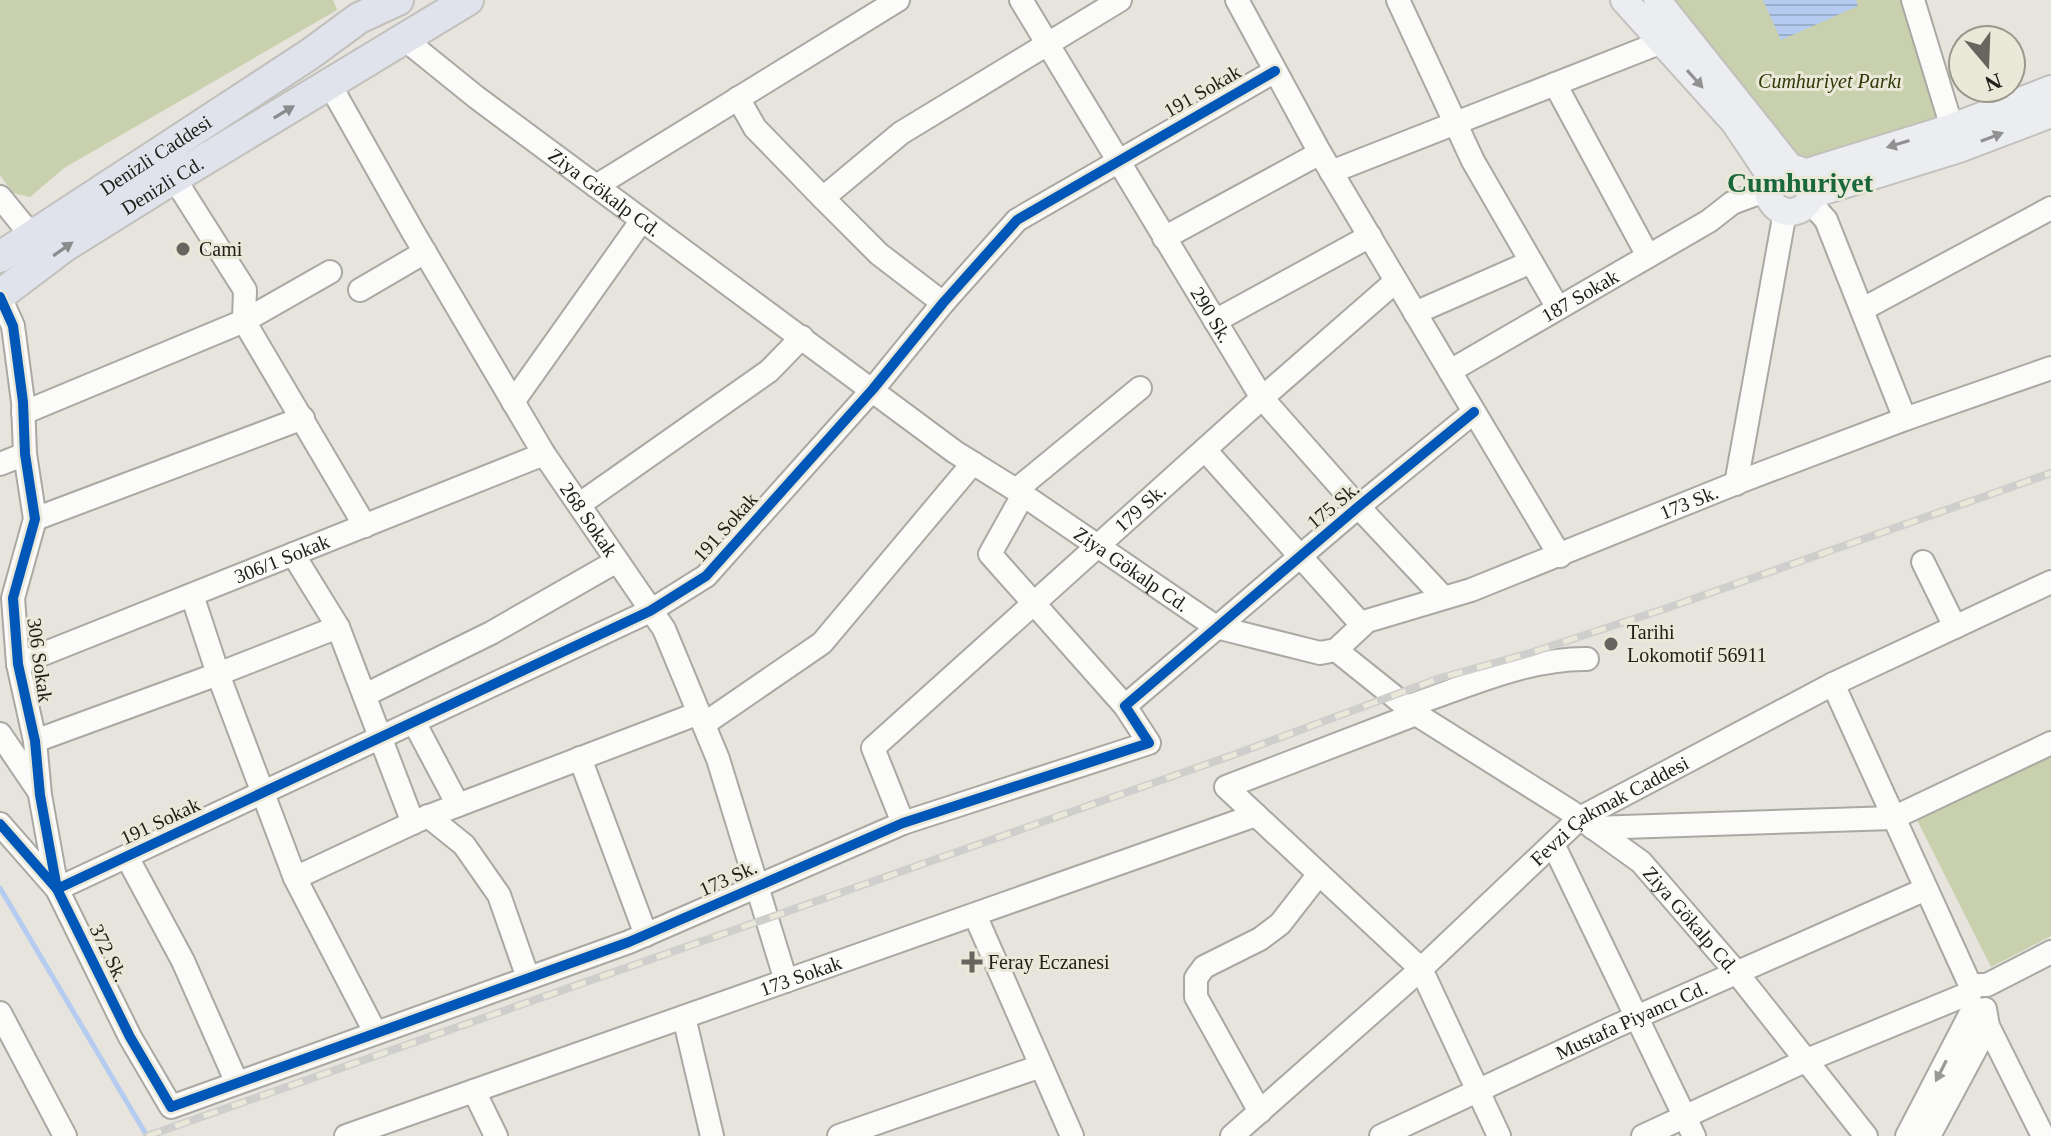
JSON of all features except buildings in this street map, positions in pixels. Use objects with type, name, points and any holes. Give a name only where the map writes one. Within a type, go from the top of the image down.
[{"type":"highway","name":"Denizli Cd.","points":[[0,296],[65,246],[468,0]]},
{"type":"highway","name":"Denizli Caddesi","points":[[0,257],[16,226],[310,54],[372,6]]},
{"type":"main road","points":[[1624,0],[1734,122],[1789,190]]},
{"type":"main road","points":[[1657,0],[1789,190]]},
{"type":"main road","points":[[372,6],[403,38]]},
{"type":"main road","points":[[310,54],[330,85]]},
{"type":"main road","name":"187 Sokak","points":[[1954,138],[2051,89]]},
{"type":"main road","name":"187 Sokak","points":[[1789,190],[1954,138],[2051,114]]},
{"type":"street","points":[[596,186],[898,0]]},
{"type":"street","name":"290 Sk.","points":[[1021,0],[1262,398],[1443,597]]},
{"type":"street","points":[[823,198],[901,133],[1120,0]]},
{"type":"street","points":[[1237,0],[1325,163],[1560,556]]},
{"type":"street","points":[[1398,0],[1473,161],[1558,308]]},
{"type":"street","points":[[1913,0],[1954,138]]},
{"type":"street","name":"Ziya Gökalp Cd.","points":[[403,38],[476,97],[973,463],[1216,627],[1320,653],[1336,650],[1411,710],[1587,823],[1641,862],[1737,973],[1866,1136]]},
{"type":"street","points":[[1164,238],[1325,163],[1455,123],[1662,42]]},
{"type":"street","name":"191 Sokak","points":[[57,889],[650,611],[706,576],[873,389],[943,303],[1017,220],[1275,71]]},
{"type":"street","points":[[1555,84],[1648,256]]},
{"type":"street","name":"268 Sokak","points":[[330,85],[544,454],[664,629],[718,759],[786,981]]},
{"type":"street","points":[[738,98],[755,128],[823,198],[879,254],[943,303]]},
{"type":"street","points":[[174,178],[245,290],[244,321],[365,526]]},
{"type":"street","points":[[1736,484],[1789,190],[1826,220],[1905,419]]},
{"type":"street","name":"187 Sokak","points":[[1450,371],[1709,221],[1732,203],[1789,190]]},
{"type":"street","points":[[0,197],[16,226]]},
{"type":"street","points":[[1863,309],[2051,208]]},
{"type":"street","points":[[513,402],[642,220]]},
{"type":"street","points":[[1215,321],[1370,236]]},
{"type":"street","points":[[360,290],[425,252]]},
{"type":"street","points":[[1415,313],[1531,262]]},
{"type":"street","points":[[23,413],[244,321],[330,272]]},
{"type":"street","name":"179 Sk.","points":[[903,823],[873,748],[1396,281]]},
{"type":"street","name":"306 Sokak","points":[[0,296],[23,413],[25,454],[35,519],[13,598],[18,664],[35,741],[40,795],[57,889]]},
{"type":"street","points":[[580,504],[769,371],[802,337]]},
{"type":"street","name":"173 Sk.","points":[[1336,650],[1367,621],[1471,590],[1905,419],[2051,368]]},
{"type":"street","points":[[1140,388],[1019,493],[990,554],[1125,706],[1216,627]]},
{"type":"street","name":"175 Sk.","points":[[1216,627],[1474,412]]},
{"type":"street","points":[[35,519],[303,418]]},
{"type":"street","points":[[1205,450],[1362,625]]},
{"type":"street","points":[[0,464],[25,454]]},
{"type":"street","name":"306/1 Sokak","points":[[18,664],[544,454]]},
{"type":"street","points":[[295,878],[421,819],[580,758],[701,718],[822,643],[973,463]]},
{"type":"street","points":[[293,554],[338,627],[380,740],[421,819],[464,845],[499,895],[528,978]]},
{"type":"street","points":[[1929,560],[1961,624]]},
{"type":"street","points":[[365,695],[491,633],[617,561]]},
{"type":"street","name":"Fevzi Çakmak Caddesi","points":[[1232,1136],[1421,969],[1553,844],[1833,684],[2051,582]]},
{"type":"street","points":[[192,595],[218,674],[295,878],[375,1032]]},
{"type":"street","points":[[35,741],[338,627]]},
{"type":"street","points":[[1499,1136],[1421,969],[1226,787],[1506,673],[1565,659],[1587,659]]},
{"type":"street","points":[[1833,684],[2042,1132]]},
{"type":"street","name":"173 Sk.","points":[[171,1107],[646,935],[757,884],[903,823],[1149,743],[1125,706]]},
{"type":"street","points":[[414,722],[458,805]]},
{"type":"street","points":[[0,734],[40,795]]},
{"type":"street","points":[[1587,823],[1893,818],[2051,743]]},
{"type":"street","points":[[580,758],[646,935]]},
{"type":"street","name":"173 Sokak","points":[[346,1136],[1256,815]]},
{"type":"street","name":"372 Sk.","points":[[0,824],[57,889],[130,1037],[171,1107]]},
{"type":"street","points":[[1553,844],[1689,1126]]},
{"type":"street","points":[[127,857],[183,961],[237,1083]]},
{"type":"street","points":[[1260,1112],[1198,1003],[1194,991],[1196,978],[1204,967],[1260,939],[1280,924],[1319,874]]},
{"type":"street","name":"Mustafa Piyancı Cd.","points":[[1381,1136],[1635,1018],[1926,889]]},
{"type":"street","points":[[975,915],[1072,1136]]},
{"type":"street","points":[[1643,1136],[1689,1126],[1807,1060],[1979,1002],[2051,952]]},
{"type":"street","points":[[1907,1136],[1979,1002]]},
{"type":"street","points":[[1929,1136],[1979,1002]]},
{"type":"street","points":[[0,1013],[65,1136]]},
{"type":"street","points":[[684,1017],[712,1136]]},
{"type":"street","points":[[839,1136],[1041,1066]]},
{"type":"street","points":[[474,1091],[496,1136]]},
{"type":"green space","points":[[0,0],[333,0],[337,10],[64,168],[30,197],[13,193],[0,175]]},
{"type":"green space","name":"Cumhuriyet Parkı","points":[[1657,0],[1913,0],[1950,128],[1804,173]]},
{"type":"green space","points":[[2051,744],[2051,936],[1991,967],[1912,810]]},
{"type":"water","points":[[1763,0],[1856,0],[1858,6],[1781,40]]},
{"type":"waterway","points":[[0,888],[147,1136]]},
{"type":"railway","points":[[147,1136],[1233,755],[1440,678],[1530,653],[1676,605],[2051,473]]},
{"type":"cycle path","points":[[0,297],[13,326],[23,402],[25,454],[35,519],[13,598],[18,664],[35,741],[40,795],[57,889],[650,611],[706,576],[873,389],[943,303],[1017,220],[1275,71]]},
{"type":"cycle path","points":[[0,824],[57,889],[130,1037],[171,1107],[629,942],[903,823],[1149,743],[1125,706],[1474,412]]},
{"type":"place","name":"Cami","points":[[183,249]]},
{"type":"place","name":"Tarihi Lokomotif 56911","points":[[1611,644]]},
{"type":"place","name":"Feray Eczanesi","points":[[972,962]]},
{"type":"district","name":"Cumhuriyet","points":[[1800,182]]}]
